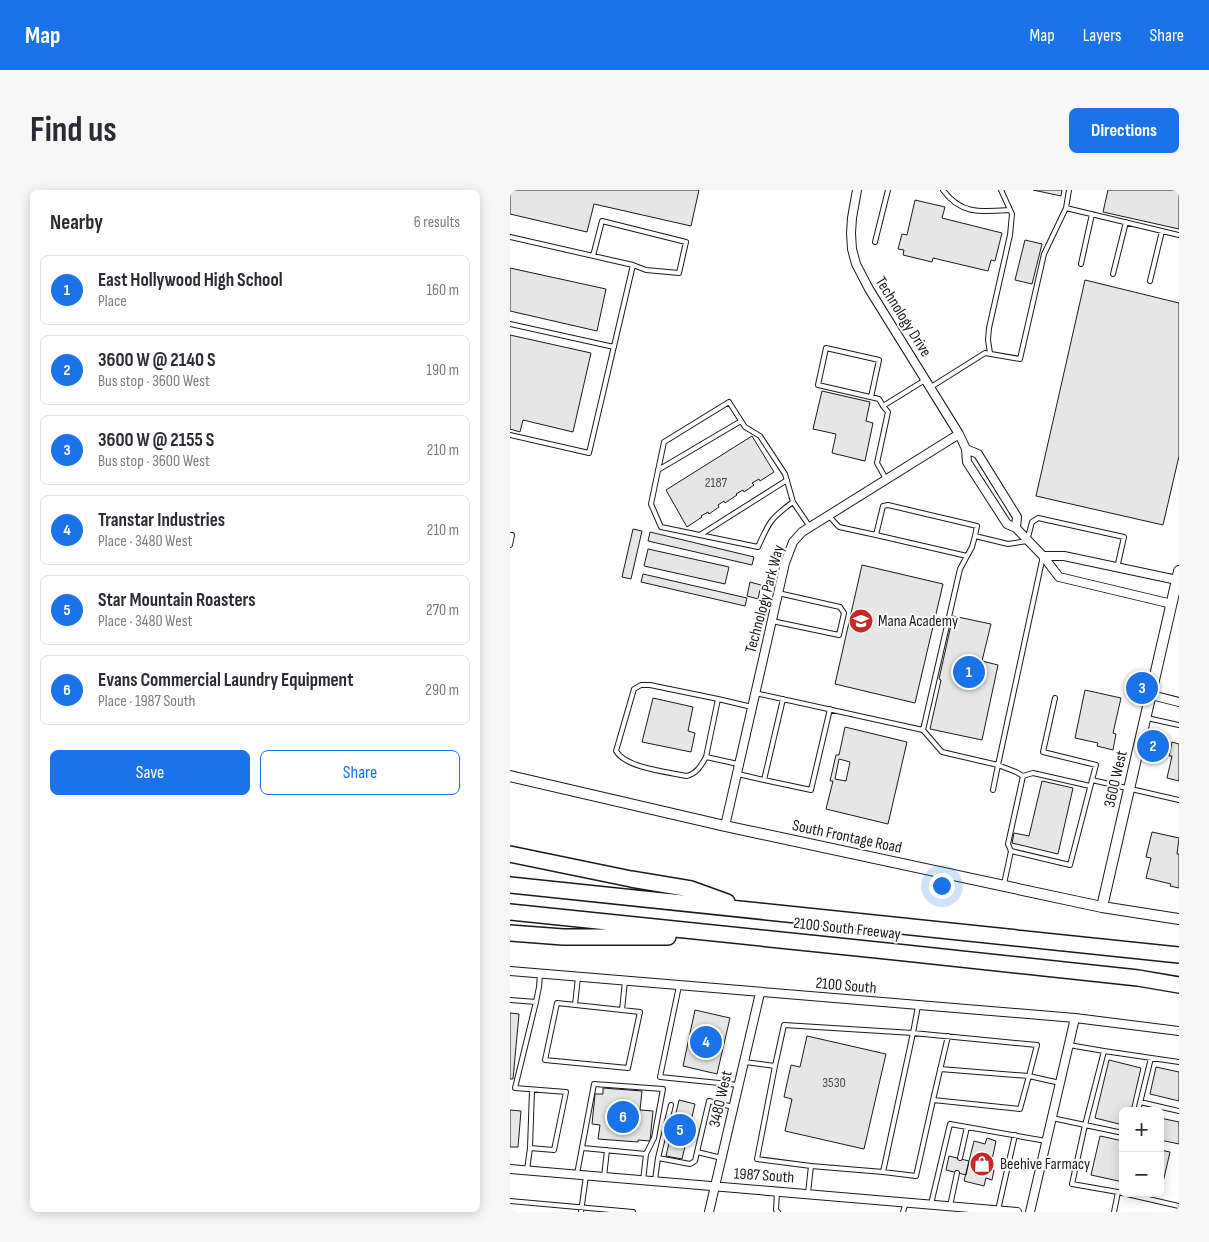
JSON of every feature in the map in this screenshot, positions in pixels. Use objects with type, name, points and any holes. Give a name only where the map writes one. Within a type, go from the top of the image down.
[{"type":"highway","points":[[510,854],[631,879],[691,889],[749,910]]},
{"type":"highway","name":"2100 South Freeway","points":[[510,885],[1179,955]]},
{"type":"highway","name":"2100 South Freeway","points":[[510,912],[1138,978],[1179,985]]},
{"type":"highway","points":[[510,933],[563,937],[698,937],[896,952]]},
{"type":"street","name":"Technology Drive","points":[[857,190],[851,233],[852,249],[856,264],[869,289],[959,434],[966,448],[967,462],[1006,524],[1016,528],[1043,556],[1058,577],[1174,609]]},
{"type":"street","name":"Technology Park Way","points":[[725,826],[788,551],[798,537],[810,527],[959,434]]},
{"type":"street","name":"Technology Drive","points":[[966,448],[978,454],[1016,517],[1016,528]]},
{"type":"street","points":[[1043,556],[1064,556],[1117,568],[1178,575]]},
{"type":"street","name":"3600 West","points":[[1102,907],[1151,695],[1174,609],[1178,575]]},
{"type":"street","points":[[1151,695],[1179,702]]},
{"type":"street","name":"South Frontage Road","points":[[510,776],[725,826],[1003,886],[1102,907],[1179,919]]},
{"type":"street","name":"2100 South","points":[[510,971],[1075,1018],[1179,1031]]},
{"type":"street","name":"3480 West","points":[[709,1212],[760,993]]},
{"type":"street","points":[[1030,1212],[1075,1018]]},
{"type":"street","name":"1987 South","points":[[510,1169],[808,1193],[931,1204],[985,1211],[1017,1212]]},
{"type":"lane","points":[[875,242],[888,190]]},
{"type":"lane","points":[[943,190],[962,208],[982,212],[1010,210]]},
{"type":"lane","points":[[990,353],[989,328],[1010,235],[1012,214],[1001,190]]},
{"type":"lane","points":[[930,388],[985,353],[1020,358],[1044,254],[1066,208],[1069,190]]},
{"type":"lane","points":[[1066,208],[1179,235]]},
{"type":"lane","points":[[1081,264],[1092,214]]},
{"type":"lane","points":[[510,237],[593,256],[633,265],[646,270],[679,273],[686,242],[602,221],[593,256]]},
{"type":"lane","points":[[1113,274],[1126,222]]},
{"type":"lane","points":[[1150,281],[1162,231]]},
{"type":"lane","points":[[510,435],[590,453],[633,265]]},
{"type":"lane","points":[[510,324],[614,347]]},
{"type":"lane","points":[[871,397],[879,360],[826,348],[818,385],[871,397],[880,399],[888,412],[877,464],[886,479]]},
{"type":"lane","points":[[883,406],[925,380]]},
{"type":"lane","points":[[793,502],[775,515],[766,528],[758,547],[661,526],[650,504],[664,442],[729,402],[745,427],[760,436],[785,474],[793,502],[810,527]]},
{"type":"lane","points":[[658,470],[741,420]]},
{"type":"lane","points":[[700,535],[787,480]]},
{"type":"lane","points":[[876,535],[883,506],[888,505],[977,526],[972,547],[960,569],[923,730]]},
{"type":"lane","points":[[828,515],[839,527],[967,556]]},
{"type":"lane","points":[[975,536],[1008,544],[1027,541],[1032,522],[1038,518],[1124,537],[1117,568]]},
{"type":"lane","points":[[510,535],[512,535],[510,545]]},
{"type":"lane","points":[[993,790],[1043,556]]},
{"type":"lane","points":[[772,621],[839,635],[844,613],[840,607],[778,593]]},
{"type":"lane","points":[[718,699],[706,757],[694,774],[686,776],[630,763],[620,757],[616,751],[634,690],[641,685],[650,685],[718,699],[752,707]]},
{"type":"lane","points":[[756,693],[923,730],[942,752],[998,765],[1023,776],[1033,773],[1090,786]]},
{"type":"lane","points":[[1012,851],[1070,865],[1096,765],[1043,752],[1055,698]]},
{"type":"lane","points":[[764,780],[783,699]]},
{"type":"lane","points":[[737,774],[811,790],[830,709]]},
{"type":"lane","points":[[1146,718],[1179,725]]},
{"type":"lane","points":[[706,757],[739,764]]},
{"type":"lane","points":[[1003,886],[1012,851],[1008,844],[1023,776]]},
{"type":"lane","points":[[1092,780],[1179,800]]},
{"type":"lane","points":[[515,1088],[536,1002],[540,974]]},
{"type":"lane","points":[[574,1005],[578,977]]},
{"type":"lane","points":[[622,1010],[624,981]]},
{"type":"lane","points":[[679,986],[660,1077],[738,1085]]},
{"type":"lane","points":[[510,1000],[536,1002]]},
{"type":"lane","points":[[557,1003],[622,1010],[640,1012],[628,1068],[545,1060],[557,1003]]},
{"type":"lane","points":[[884,1172],[918,1006]]},
{"type":"lane","points":[[933,1100],[1020,1109],[1037,1045],[948,1036],[913,1033],[784,1026],[756,1159],[916,1176],[933,1100],[940,1069],[948,1036]]},
{"type":"lane","points":[[1069,1045],[1179,1062]]},
{"type":"lane","points":[[1104,1051],[1072,1184],[1179,1206]]},
{"type":"lane","points":[[1139,1107],[1151,1058]]},
{"type":"lane","points":[[744,1062],[775,1066]]},
{"type":"lane","points":[[940,1069],[1030,1076],[1060,1083]]},
{"type":"lane","points":[[577,1175],[594,1084],[663,1089],[654,1138],[646,1154],[644,1180]]},
{"type":"lane","points":[[510,1091],[515,1088],[566,1092],[554,1150],[530,1148]]},
{"type":"lane","points":[[527,1170],[530,1148],[532,1090]]},
{"type":"lane","points":[[658,1158],[690,1164],[695,1161],[709,1101],[734,1107]]},
{"type":"lane","points":[[1140,1102],[1179,1111]]},
{"type":"lane","points":[[655,1182],[658,1158],[671,1105]]},
{"type":"lane","points":[[1052,1118],[1119,1131]]},
{"type":"lane","points":[[931,1204],[950,1124],[1046,1141]]},
{"type":"lane","points":[[960,1158],[967,1127]]},
{"type":"lane","points":[[998,1210],[1015,1135]]},
{"type":"lane","points":[[583,1148],[646,1154]]},
{"type":"lane","points":[[604,1178],[607,1150]]},
{"type":"lane","points":[[697,1152],[722,1158]]},
{"type":"lane","points":[[808,1193],[811,1166]]},
{"type":"lane","points":[[950,1206],[957,1173]]},
{"type":"lane","points":[[582,1210],[586,1176]]},
{"type":"lane","points":[[777,1191],[776,1210],[778,1212]]},
{"type":"lane","points":[[1114,1212],[1118,1192]]},
{"type":"lane","points":[[510,1201],[582,1210],[633,1212]]},
{"type":"lane","points":[[904,1212],[906,1202]]},
{"type":"building","points":[[510,190],[699,190],[691,226],[594,204],[587,232],[510,214]]},
{"type":"building","points":[[1033,190],[1062,190],[1061,196]]},
{"type":"building","points":[[1108,190],[1179,190],[1179,229],[1103,212]]},
{"type":"building","points":[[915,200],[945,207],[942,218],[1002,233],[995,261],[991,260],[988,271],[933,258],[932,262],[903,255],[904,250],[898,249],[902,234],[907,235]]},
{"type":"building","points":[[1025,240],[1042,244],[1032,284],[1015,280]]},
{"type":"building","points":[[510,268],[606,289],[597,331],[510,311]]},
{"type":"building","points":[[1085,280],[1179,303],[1179,456],[1163,525],[1036,496]]},
{"type":"building","points":[[510,335],[591,353],[573,432],[523,420],[520,432],[510,429]]},
{"type":"building","points":[[822,391],[870,402],[866,421],[873,423],[865,461],[832,453],[836,434],[813,429]]},
{"type":"building","points":[[752,436],[774,472],[760,481],[759,479],[752,483],[754,485],[744,492],[743,490],[736,494],[725,503],[724,501],[718,505],[719,507],[709,514],[708,512],[701,516],[687,527],[666,490]]},
{"type":"building","points":[[633,529],[642,531],[631,579],[622,577]]},
{"type":"building","points":[[650,532],[754,557],[752,565],[648,541]]},
{"type":"building","points":[[648,549],[729,567],[725,584],[644,566]]},
{"type":"building","points":[[862,565],[943,584],[915,703],[835,684]]},
{"type":"building","points":[[643,574],[747,598],[745,606],[641,582]]},
{"type":"building","points":[[750,582],[761,585],[758,599],[747,596]]},
{"type":"building","points":[[953,616],[991,624],[982,661],[998,665],[982,740],[930,729]]},
{"type":"building","points":[[1085,690],[1121,698],[1113,733],[1116,734],[1113,750],[1097,746],[1098,743],[1075,738]]},
{"type":"building","points":[[653,698],[693,707],[688,731],[695,733],[691,752],[642,742]]},
{"type":"building","points":[[845,727],[907,742],[888,824],[826,809],[833,781],[830,781],[836,755],[839,755]],"holes":[[[839,759],[850,762],[846,781],[835,779]]]},
{"type":"building","points":[[1172,742],[1179,744],[1179,781],[1167,778],[1172,756],[1169,756]]},
{"type":"building","points":[[1042,781],[1073,788],[1058,854],[1012,843],[1014,833],[1029,836]]},
{"type":"building","points":[[1152,832],[1179,838],[1177,854],[1179,854],[1179,888],[1170,886],[1171,884],[1146,878],[1151,858],[1146,857]]},
{"type":"building","points":[[695,1010],[730,1018],[717,1074],[683,1066]]},
{"type":"building","points":[[510,1013],[519,1014],[513,1079],[510,1079]]},
{"type":"building","points":[[807,1036],[886,1054],[864,1149],[785,1131],[792,1099],[784,1097],[791,1065],[800,1067]]},
{"type":"building","points":[[1109,1060],[1141,1068],[1132,1107],[1119,1107],[1119,1124],[1095,1118]]},
{"type":"building","points":[[1156,1067],[1179,1072],[1179,1101],[1150,1094]]},
{"type":"building","points":[[603,1088],[642,1091],[640,1110],[653,1111],[650,1141],[598,1139],[600,1125],[592,1124],[595,1094],[603,1094]]},
{"type":"building","points":[[679,1100],[695,1104],[682,1159],[666,1156]]},
{"type":"building","points":[[510,1110],[521,1111],[518,1147],[510,1147]]},
{"type":"building","points":[[1164,1119],[1179,1122],[1179,1144],[1164,1141]]},
{"type":"building","points":[[1100,1136],[1119,1140],[1119,1181],[1091,1175]]},
{"type":"building","points":[[987,1138],[996,1141],[990,1169],[994,1170],[992,1180],[986,1178],[984,1186],[964,1181],[974,1141],[985,1144]]},
{"type":"building","points":[[1164,1151],[1170,1152],[1164,1178]]},
{"type":"building","points":[[949,1156],[969,1161],[966,1175],[946,1170]]},
{"type":"place","name":"Mana Academy","points":[[861,621]]},
{"type":"place","name":"East Hollywood High School","points":[[969,672]]},
{"type":"place","name":"3600 W @ 2155 S","points":[[1142,688]]},
{"type":"place","name":"3600 W @ 2140 S","points":[[1153,746]]},
{"type":"place","name":"Transtar Industries","points":[[706,1042]]},
{"type":"place","name":"Evans Commercial Laundry Equipment","points":[[623,1117]]},
{"type":"place","name":"Star Mountain Roasters","points":[[680,1130]]},
{"type":"place","name":"Beehive Farmacy","points":[[982,1164]]}]
